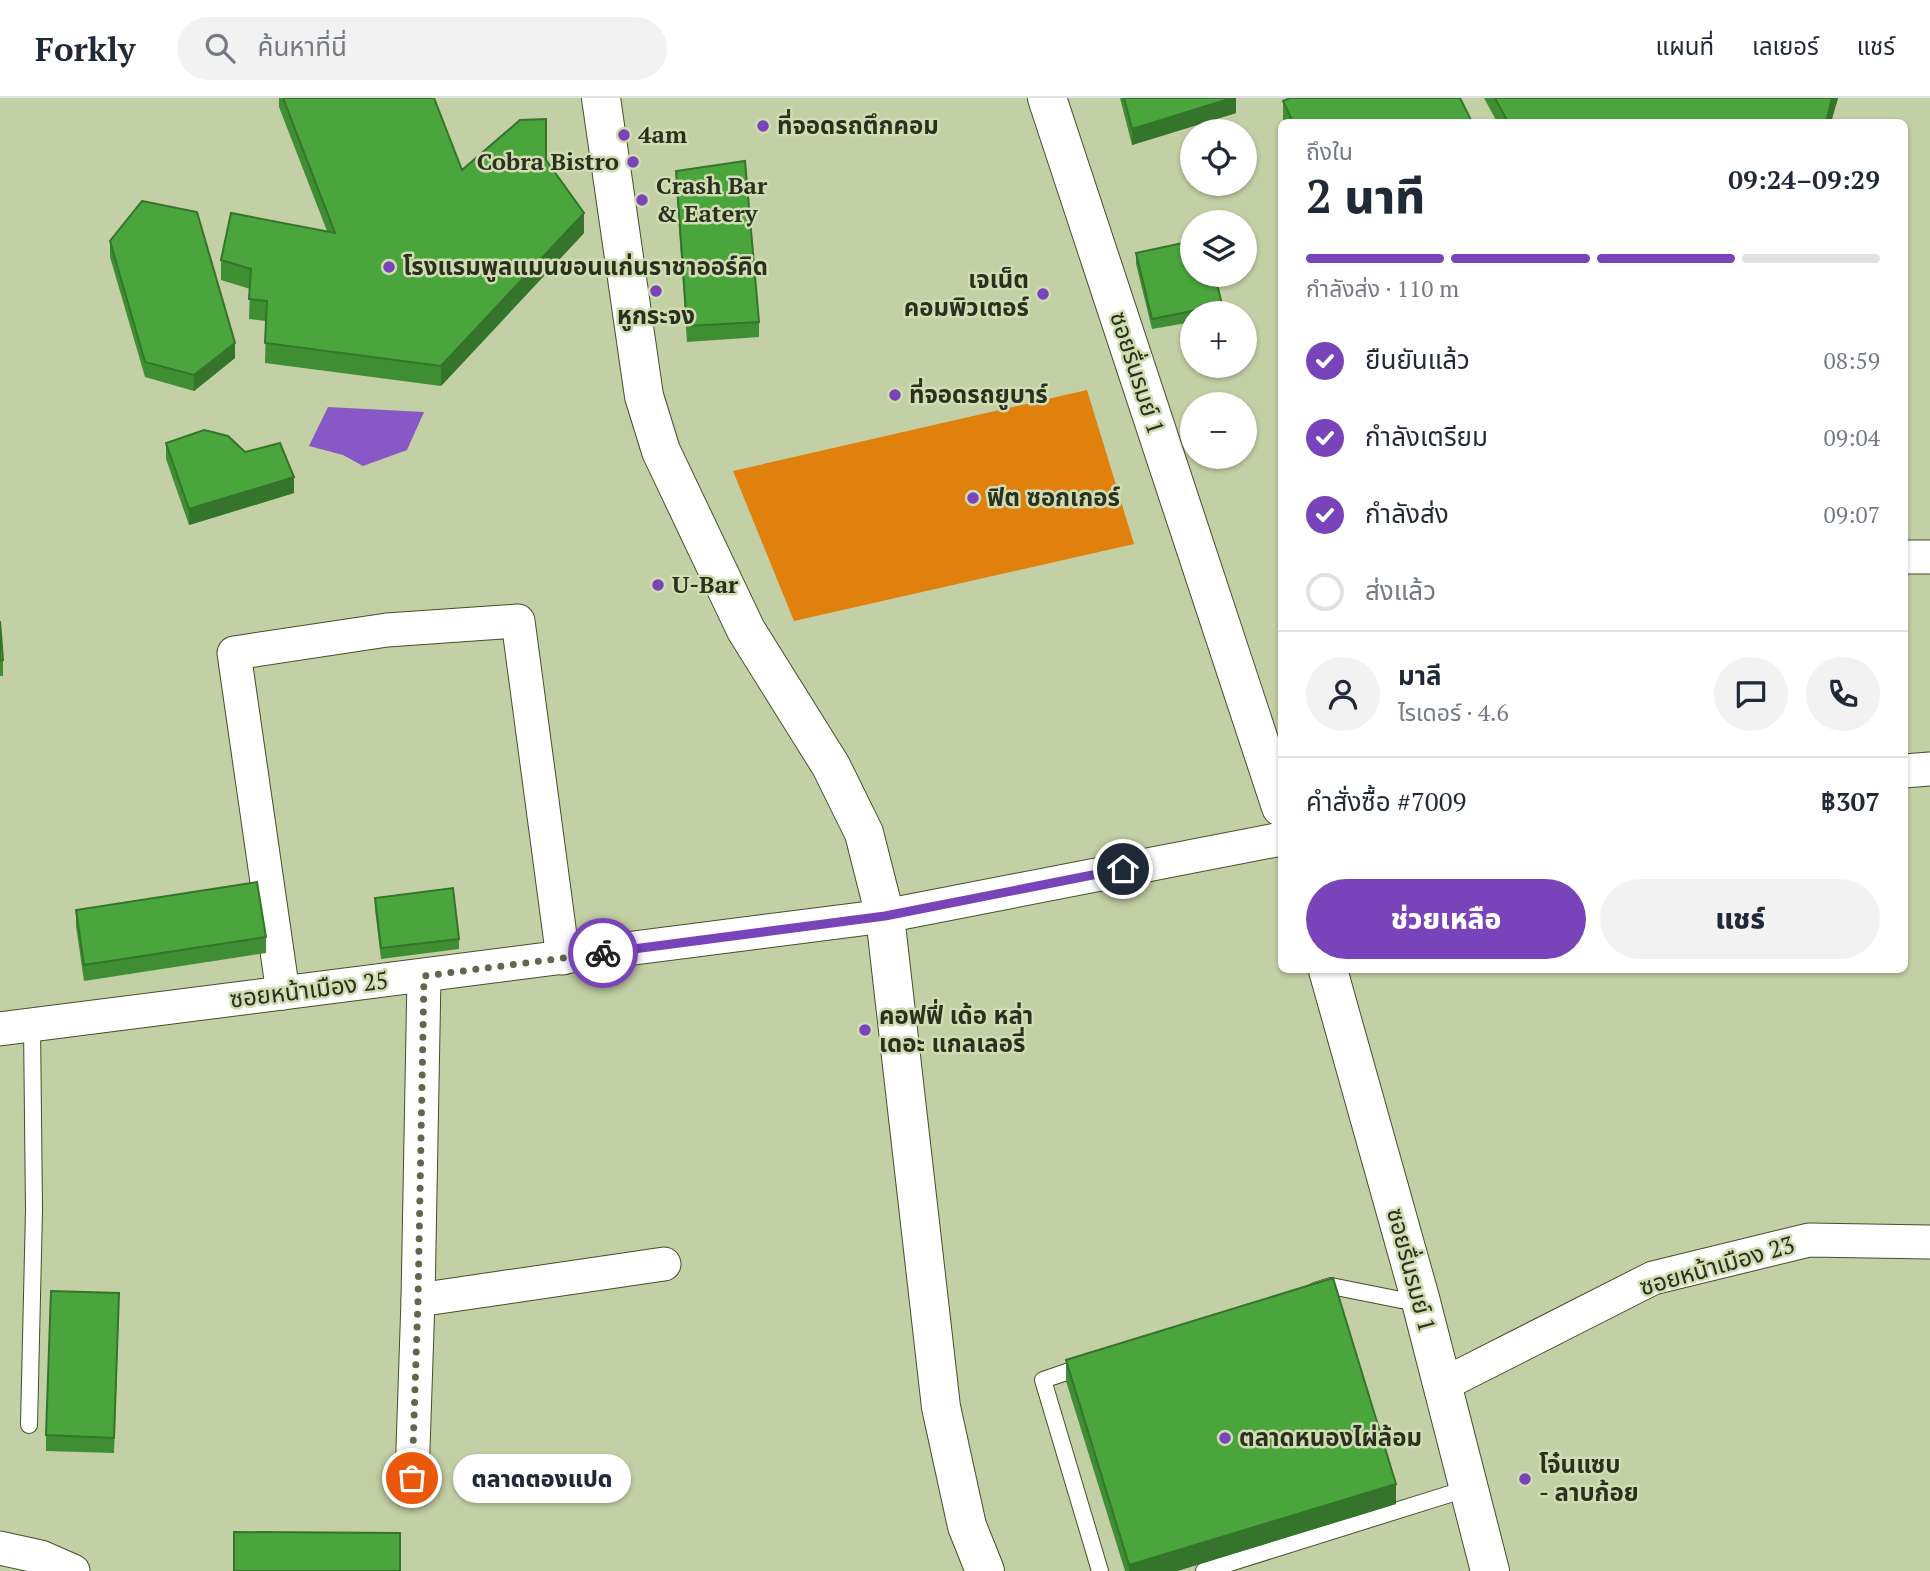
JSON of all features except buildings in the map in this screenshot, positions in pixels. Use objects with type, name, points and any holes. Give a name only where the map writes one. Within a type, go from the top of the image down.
[{"type":"street","points":[[601,98],[644,396],[661,451],[746,630],[831,766],[864,833],[885,916],[941,1407],[967,1526],[985,1571]]},
{"type":"street","name":"ซอยรื่นรมย์ 1","points":[[1047,98],[1278,798]]},
{"type":"street","points":[[1908,557],[1930,557]]},
{"type":"street","points":[[283,993],[234,653],[387,630],[517,621],[563,958]]},
{"type":"street","points":[[1908,771],[1930,769]]},
{"type":"street","name":"ซอยหน้าเมือง 25","points":[[16,1027],[885,916],[1278,840]]},
{"type":"street","name":"ซอยรื่นรมย์ 1","points":[[1329,973],[1420,1298],[1490,1571]]},
{"type":"street","points":[[412,1478],[424,976]]},
{"type":"street","name":"ซอยหน้าเมือง 23","points":[[1442,1385],[1653,1278],[1809,1240],[1930,1242]]},
{"type":"street","points":[[418,1300],[664,1264]]},
{"type":"street","points":[[0,1548],[41,1558],[73,1571]]},
{"type":"lane","points":[[16,1027],[34,1210],[29,1424]]},
{"type":"lane","points":[[1304,1295],[1331,1286],[1401,1300],[1420,1298]]},
{"type":"lane","points":[[1096,1363],[1044,1380],[1100,1571]]},
{"type":"lane","points":[[1204,1571],[1469,1488]]},
{"type":"shaded area","name":"ฟิต ซอกเกอร์","points":[[1087,390],[1134,544],[794,621],[733,471]]},
{"type":"shaded area","points":[[328,407],[424,412],[407,450],[363,466],[343,455],[309,446]]},
{"type":"way so far","points":[[412,1478],[424,976],[603,953]]},
{"type":"place","name":"ที่จอดรถตึกคอม","points":[[763,126]]},
{"type":"place","name":"4am","points":[[624,135]]},
{"type":"place","name":"Cobra Bistro","points":[[633,162]]},
{"type":"place","name":"Crash Bar & Eatery","points":[[642,200]]},
{"type":"place","name":"โรงแรมพูลแมนขอนแก่นราชาออร์คิด","points":[[389,267]]},
{"type":"place","name":"หูกระจง","points":[[656,291]]},
{"type":"place","name":"เจเน็ต คอมพิวเตอร์","points":[[1043,294]]},
{"type":"place","name":"ที่จอดรถยูบาร์","points":[[895,395]]},
{"type":"place","name":"ฟิต ซอกเกอร์","points":[[973,498]]},
{"type":"place","name":"U-Bar","points":[[658,585]]},
{"type":"place","name":"คอฟฟี่ เด้อ หล่า เดอะ แกลเลอรี่","points":[[865,1030]]},
{"type":"place","name":"ตลาดหนองไผ่ล้อม","points":[[1225,1438]]},
{"type":"place","name":"ตลาดตองแปด","points":[[412,1478]]},
{"type":"place","name":"โจ๋นแซบ - ลาบก้อย","points":[[1525,1479]]},
{"type":"route","points":[[603,953],[885,916],[1123,869]]}]
